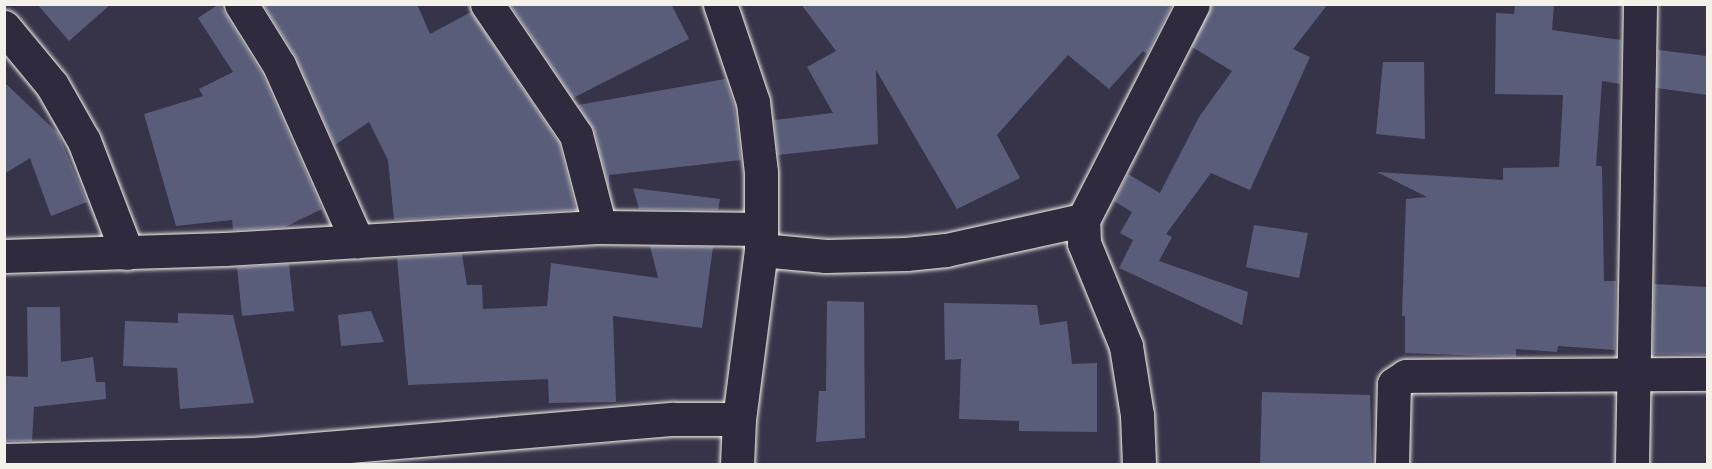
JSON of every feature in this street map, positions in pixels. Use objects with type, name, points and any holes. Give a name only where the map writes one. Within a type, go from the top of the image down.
[{"type":"street","points":[[241,4],[279,65],[357,241]]},
{"type":"street","points":[[488,4],[576,135],[600,227]]},
{"type":"street","points":[[720,4],[753,102],[761,172],[761,239],[739,419],[737,465]]},
{"type":"street","points":[[1139,465],[1137,415],[1126,346],[1084,243],[1083,219],[1193,4]]},
{"type":"street","points":[[1632,465],[1640,4]]},
{"type":"street","points":[[4,27],[52,85],[84,141],[127,253]]},
{"type":"street","points":[[4,256],[127,253],[600,227],[761,239],[826,256],[906,254],[946,250],[1083,219]]},
{"type":"street","points":[[1392,465],[1394,384],[1406,376],[1707,374]]},
{"type":"street","points":[[4,460],[254,454],[674,419],[739,419]]},
{"type":"building","points":[[37,4],[111,4],[69,41]]},
{"type":"building","points":[[219,4],[262,74],[322,209],[285,227],[233,230],[232,220],[176,226],[144,114],[203,96],[199,89],[233,72],[198,18]]},
{"type":"building","points":[[263,4],[417,4],[430,34],[471,12],[559,143],[576,210],[394,220],[388,160],[369,122],[335,145],[296,57]]},
{"type":"building","points":[[510,4],[671,4],[689,39],[573,98]]},
{"type":"building","points":[[801,4],[1172,4],[1147,54],[1143,51],[1109,89],[1068,55],[997,135],[1020,178],[957,209],[876,70],[878,144],[778,155],[774,120],[833,113],[807,67],[836,51]]},
{"type":"building","points":[[1211,4],[1328,4],[1293,49],[1310,57],[1250,190],[1211,173],[1166,234],[1172,237],[1159,261],[1248,292],[1242,325],[1119,268],[1133,240],[1120,233],[1132,212],[1114,201],[1128,174],[1160,193],[1199,117],[1232,71],[1192,47]]},
{"type":"building","points":[[1515,4],[1554,4],[1552,30],[1621,40],[1620,84],[1602,81],[1596,166],[1602,166],[1604,281],[1616,281],[1615,350],[1558,346],[1557,352],[1516,349],[1516,357],[1405,353],[1405,316],[1402,316],[1406,199],[1427,197],[1377,172],[1503,180],[1503,168],[1559,167],[1563,95],[1495,94],[1496,13],[1514,14]]},
{"type":"building","points":[[1658,50],[1707,56],[1707,95],[1657,88]]},
{"type":"building","points":[[1383,62],[1424,62],[1425,139],[1376,134]]},
{"type":"building","points":[[725,79],[734,105],[741,160],[609,175],[609,188],[594,130],[578,105]]},
{"type":"building","points":[[4,82],[58,133],[87,202],[51,216],[30,158],[4,174]]},
{"type":"building","points":[[633,188],[720,199],[718,210],[639,209]]},
{"type":"building","points":[[1254,225],[1308,233],[1299,278],[1246,267]]},
{"type":"building","points":[[650,246],[713,247],[702,328],[613,316],[616,402],[549,403],[548,379],[408,385],[397,258],[462,254],[467,285],[482,285],[483,309],[547,306],[551,263],[658,278]]},
{"type":"building","points":[[289,264],[294,311],[242,316],[237,267]]},
{"type":"building","points":[[1654,284],[1707,287],[1707,355],[1653,354]]},
{"type":"building","points":[[827,301],[864,302],[865,438],[816,442],[819,391],[826,391]]},
{"type":"building","points":[[944,303],[1037,305],[1040,325],[1067,321],[1072,364],[1097,363],[1097,432],[1019,431],[1019,421],[959,419],[961,359],[945,360]]},
{"type":"building","points":[[27,307],[60,307],[61,362],[93,357],[96,382],[105,382],[106,399],[34,407],[32,441],[4,441],[4,376],[28,377]]},
{"type":"building","points":[[371,311],[384,342],[341,346],[338,315]]},
{"type":"building","points":[[178,313],[233,315],[254,403],[180,409],[177,368],[123,366],[125,321],[178,323]]},
{"type":"building","points":[[1262,392],[1370,395],[1372,465],[1260,465]]}]
